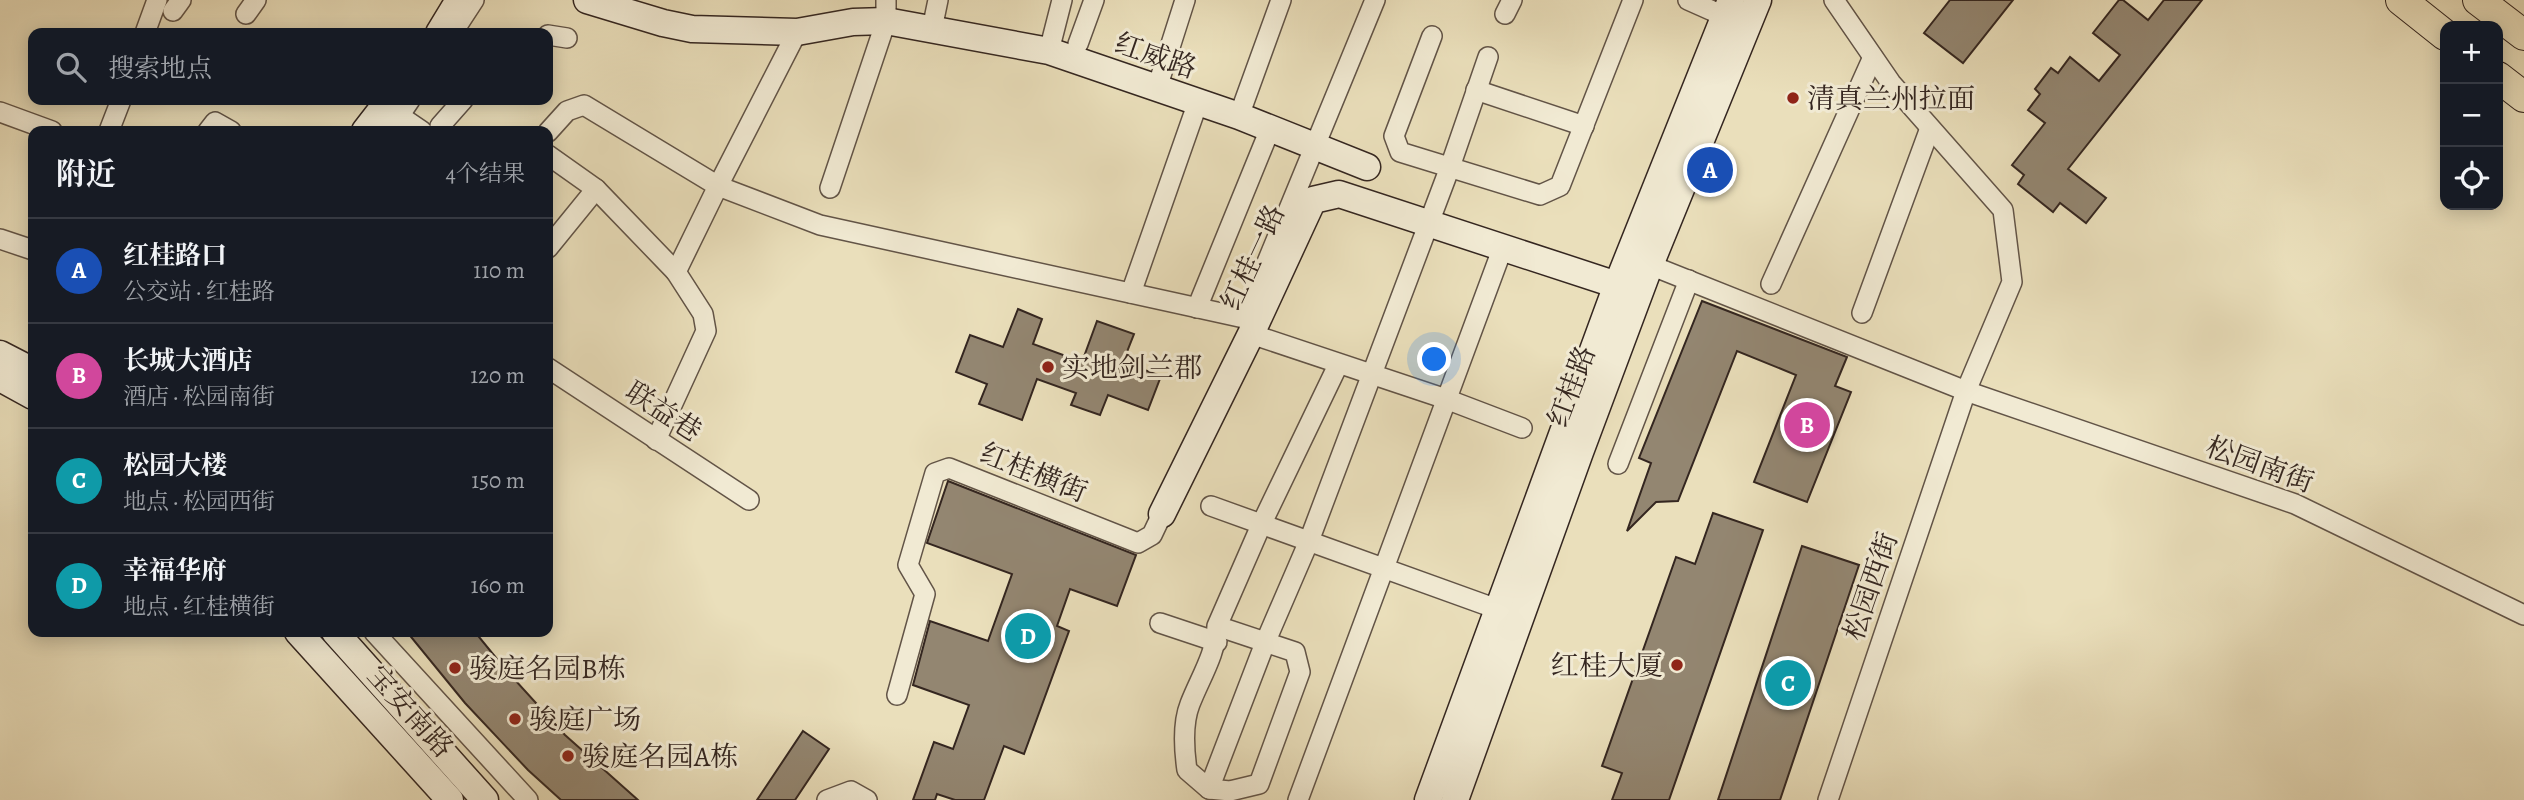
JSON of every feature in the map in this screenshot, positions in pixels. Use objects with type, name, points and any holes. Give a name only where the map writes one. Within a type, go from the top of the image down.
[{"type":"main road","points":[[2401,0],[2440,31]]},
{"type":"main road","points":[[2479,0],[2524,35]]},
{"type":"main road","points":[[2503,80],[2524,97]]},
{"type":"street","points":[[442,28],[459,0]]},
{"type":"street","points":[[456,28],[474,0]]},
{"type":"street","name":"红威路","points":[[587,0],[692,29],[797,33],[853,22],[886,11],[932,29],[1049,51],[1240,116],[1314,148],[1367,167]]},
{"type":"street","points":[[932,29],[938,0]]},
{"type":"street","points":[[1049,51],[1062,0]]},
{"type":"street","points":[[1078,44],[1094,0]]},
{"type":"street","points":[[1157,88],[1185,0]]},
{"type":"street","points":[[1240,116],[1281,0]]},
{"type":"street","points":[[553,126],[567,111],[584,105],[718,186],[820,225],[1244,318],[1375,0]]},
{"type":"street","points":[[1432,36],[1394,136],[1400,152],[1540,195],[1560,186],[1633,0]]},
{"type":"street","points":[[1688,0],[1727,8]]},
{"type":"street","name":"红桂路","points":[[1455,800],[1650,265],[1758,0]]},
{"type":"street","points":[[1834,0],[1891,83],[2003,210],[2012,282],[1966,391]]},
{"type":"street","points":[[149,28],[170,4]]},
{"type":"street","name":"红桂路","points":[[1428,800],[1617,285],[1727,8]]},
{"type":"street","points":[[830,188],[886,11]]},
{"type":"street","points":[[676,272],[797,33]]},
{"type":"street","points":[[1209,789],[1265,643],[1309,541],[1450,167],[1488,57]]},
{"type":"street","points":[[1771,284],[1873,57]]},
{"type":"street","points":[[1476,90],[1584,126]]},
{"type":"street","points":[[1131,293],[1198,102]]},
{"type":"street","points":[[111,126],[119,105]]},
{"type":"street","points":[[440,126],[459,105]]},
{"type":"street","points":[[0,112],[38,126]]},
{"type":"street","points":[[373,126],[397,112],[415,126]]},
{"type":"street","points":[[1862,313],[1930,128]]},
{"type":"street","points":[[1197,308],[1269,129]]},
{"type":"street","points":[[553,159],[596,189],[676,272],[703,314],[706,331],[656,440]]},
{"type":"street","points":[[553,239],[596,189]]},
{"type":"street","name":"红桂一路","points":[[1163,514],[1313,200],[1339,194],[1617,285]]},
{"type":"street","points":[[0,239],[28,248]]},
{"type":"street","points":[[1298,800],[1503,247]]},
{"type":"street","name":"松园南街","points":[[1650,265],[1966,391],[2295,504],[2524,615]]},
{"type":"street","points":[[1618,464],[1689,280]]},
{"type":"street","points":[[1251,334],[1446,399],[1522,428]]},
{"type":"street","points":[[0,354],[28,368]]},
{"type":"street","points":[[1160,623],[1217,634],[1265,643],[1295,652],[1300,672],[1259,784],[1230,791],[1209,789],[1187,770],[1184,748],[1188,707],[1217,634],[1262,523],[1338,365]]},
{"type":"street","name":"联益巷","points":[[553,371],[749,500]]},
{"type":"street","points":[[0,379],[28,393]]},
{"type":"street","name":"松园西街","points":[[1828,800],[1966,391]]},
{"type":"street","name":"红桂横街","points":[[897,695],[925,594],[908,565],[935,473],[949,468],[1138,543],[1152,535],[1163,514]]},
{"type":"street","points":[[1211,506],[1497,609]]},
{"type":"street","name":"宝安南路","points":[[303,637],[450,800]]},
{"type":"street","name":"宝安南路","points":[[339,637],[485,800]]},
{"type":"street","points":[[379,637],[528,800]]},
{"type":"street","points":[[827,800],[851,791],[867,800]]},
{"type":"building","points":[[1950,0],[2013,0],[1963,63],[1924,33]]},
{"type":"building","points":[[2119,0],[2123,0],[2148,20],[2164,0],[2202,0],[2068,169],[2106,198],[2086,223],[2060,203],[2053,212],[2018,184],[2024,175],[2012,165],[2045,123],[2028,110],[2040,94],[2035,89],[2051,68],[2058,73],[2070,57],[2099,81],[2120,55],[2093,33]]},
{"type":"building","points":[[1702,301],[1847,357],[1835,386],[1851,392],[1807,502],[1754,482],[1796,375],[1737,351],[1678,501],[1656,502],[1627,531],[1651,463],[1639,458]]},
{"type":"building","name":"实地剑兰郡","points":[[1018,309],[1042,319],[1033,344],[1082,362],[1097,321],[1134,334],[1123,362],[1161,376],[1148,410],[1108,395],[1100,415],[1071,405],[1076,393],[1037,379],[1022,420],[979,404],[987,384],[956,372],[970,335],[1003,347]]},
{"type":"building","points":[[948,481],[1136,555],[1117,606],[1070,589],[1057,626],[1069,631],[1024,754],[1004,746],[984,800],[955,800],[937,794],[935,800],[913,800],[934,742],[953,749],[969,705],[913,685],[930,621],[988,641],[1012,574],[927,543]]},
{"type":"building","name":"红桂大厦","points":[[1713,513],[1763,530],[1669,800],[1612,800],[1622,773],[1602,766],[1676,557],[1695,564]]},
{"type":"building","points":[[1802,546],[1859,565],[1780,800],[1718,800]]},
{"type":"building","name":"骏庭广场","points":[[411,637],[479,637],[565,735],[638,800],[561,800],[528,770],[465,703]]},
{"type":"building","points":[[803,731],[829,749],[795,800],[757,800]]},
{"type":"place","name":"清真兰州拉面","points":[[1793,98]]},
{"type":"place","name":"红桂路口","points":[[1710,170]]},
{"type":"place","name":"实地剑兰郡","points":[[1048,367]]},
{"type":"place","name":"长城大酒店","points":[[1807,425]]},
{"type":"place","name":"幸福华府","points":[[1028,636]]},
{"type":"place","name":"红桂大厦","points":[[1677,665]]},
{"type":"place","name":"骏庭名园B栋","points":[[455,668]]},
{"type":"place","name":"松园大楼","points":[[1788,683]]},
{"type":"place","name":"骏庭广场","points":[[515,719]]},
{"type":"place","name":"骏庭名园A栋","points":[[568,756]]}]
